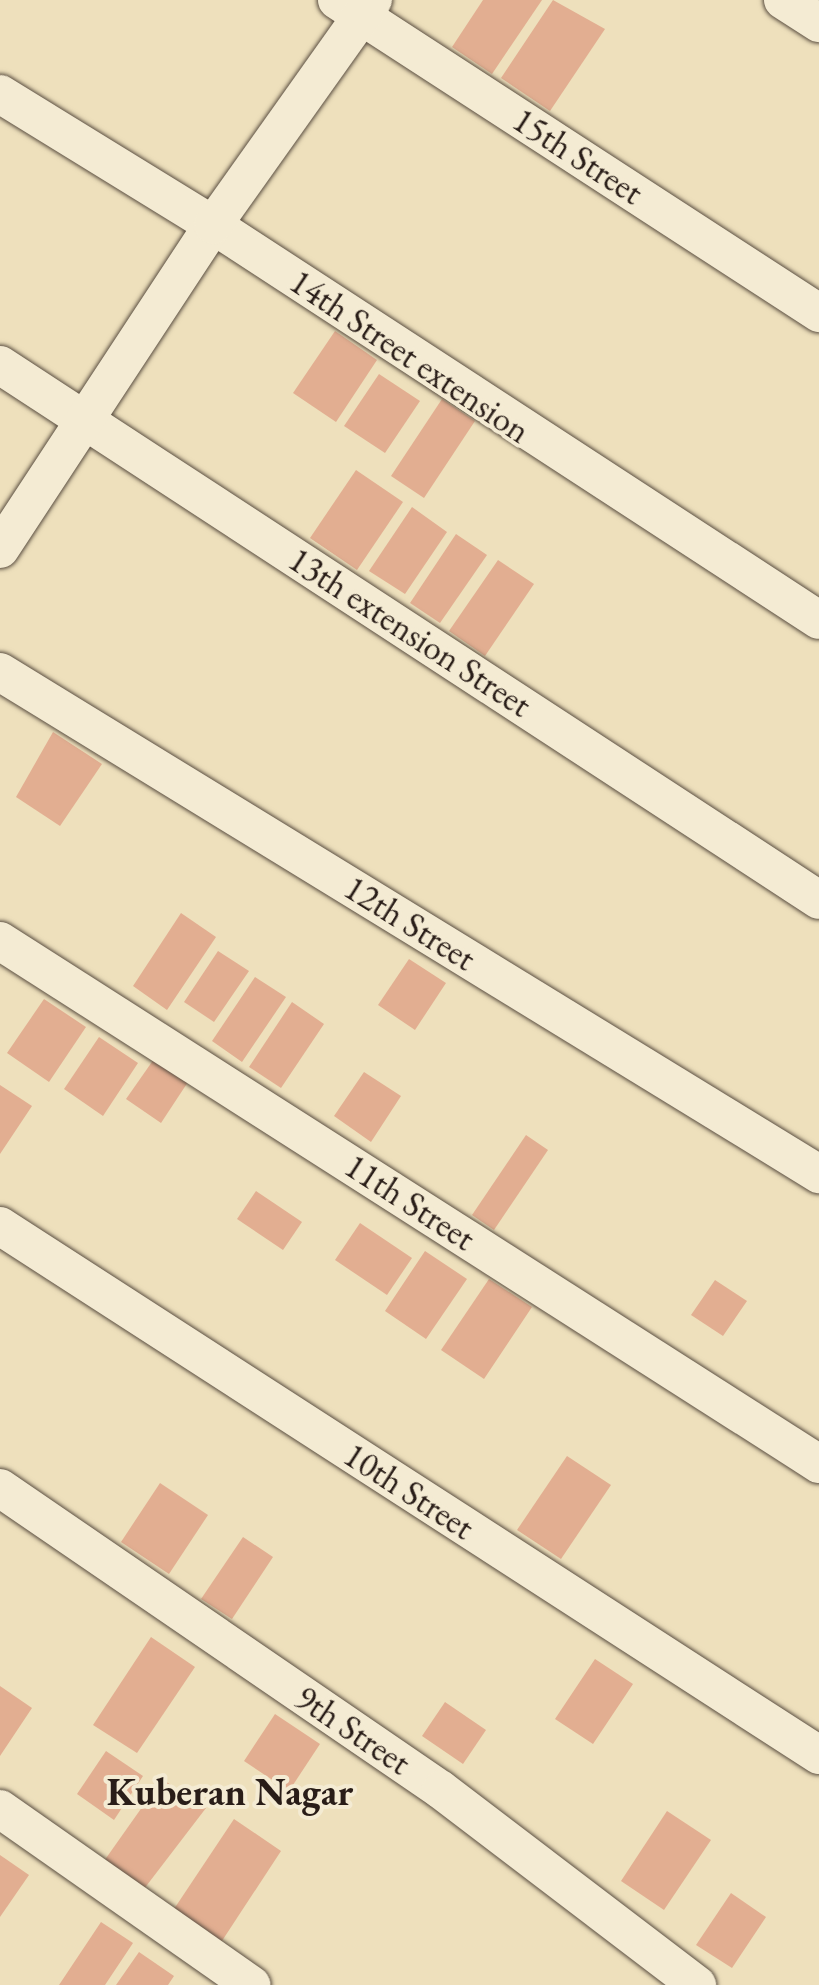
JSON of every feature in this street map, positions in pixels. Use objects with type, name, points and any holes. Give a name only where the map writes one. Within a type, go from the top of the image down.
[{"type":"street","points":[[783,0],[819,23]]},
{"type":"street","points":[[0,550],[357,5]]},
{"type":"street","name":"15th Street","points":[[357,5],[819,313]]},
{"type":"street","name":"14th Street extension","points":[[0,94],[213,225],[819,620]]},
{"type":"street","name":"13th extension Street","points":[[0,365],[819,900]]},
{"type":"street","name":"12th Street","points":[[0,672],[819,1174]]},
{"type":"street","name":"11th Street","points":[[0,940],[819,1464]]},
{"type":"street","name":"10th Street","points":[[0,1226],[819,1755]]},
{"type":"street","name":"9th Street","points":[[0,1488],[441,1790],[697,1985]]},
{"type":"street","points":[[0,1810],[251,1985]]},
{"type":"building","points":[[483,0],[542,0],[492,74],[452,47]]},
{"type":"building","points":[[553,0],[605,29],[550,111],[501,78]]},
{"type":"building","points":[[335,331],[377,360],[336,422],[293,393]]},
{"type":"building","points":[[379,374],[420,401],[385,453],[344,426]]},
{"type":"building","points":[[442,399],[475,421],[424,498],[391,476]]},
{"type":"building","points":[[356,470],[403,502],[357,570],[310,538]]},
{"type":"building","points":[[412,507],[447,532],[405,594],[369,571]]},
{"type":"building","points":[[456,534],[487,555],[440,623],[410,603]]},
{"type":"building","points":[[498,560],[534,584],[485,656],[449,631]]},
{"type":"building","points":[[53,732],[102,764],[60,826],[16,797]]},
{"type":"building","points":[[181,913],[216,937],[167,1010],[133,986]]},
{"type":"building","points":[[218,951],[249,971],[214,1022],[184,1002]]},
{"type":"building","points":[[409,959],[446,983],[415,1030],[378,1005]]},
{"type":"building","points":[[255,977],[286,997],[242,1062],[212,1041]]},
{"type":"building","points":[[44,999],[86,1027],[49,1082],[7,1053]]},
{"type":"building","points":[[292,1002],[324,1024],[281,1088],[249,1067]]},
{"type":"building","points":[[99,1037],[138,1063],[103,1116],[64,1089]]},
{"type":"building","points":[[154,1059],[188,1082],[161,1123],[126,1099]]},
{"type":"building","points":[[364,1072],[401,1096],[371,1142],[334,1116]]},
{"type":"building","points":[[0,1085],[32,1106],[0,1154]]},
{"type":"building","points":[[526,1135],[548,1150],[494,1230],[472,1215]]},
{"type":"building","points":[[256,1191],[302,1222],[283,1250],[237,1219]]},
{"type":"building","points":[[360,1223],[412,1258],[387,1295],[335,1260]]},
{"type":"building","points":[[425,1251],[467,1279],[426,1339],[385,1311]]},
{"type":"building","points":[[489,1279],[532,1307],[484,1379],[441,1350]]},
{"type":"building","points":[[715,1280],[747,1301],[723,1336],[691,1315]]},
{"type":"building","points":[[567,1456],[611,1485],[561,1559],[517,1530]]},
{"type":"building","points":[[160,1483],[208,1515],[169,1574],[121,1542]]},
{"type":"building","points":[[243,1537],[273,1557],[232,1619],[201,1599]]},
{"type":"building","points":[[151,1637],[195,1667],[137,1753],[93,1725]]},
{"type":"building","points":[[595,1659],[633,1684],[593,1744],[555,1719]]},
{"type":"building","points":[[0,1686],[32,1708],[0,1756]]},
{"type":"building","points":[[445,1702],[486,1730],[463,1764],[422,1736]]},
{"type":"building","points":[[275,1714],[320,1744],[289,1791],[244,1761]]},
{"type":"building","points":[[106,1751],[143,1776],[114,1820],[77,1794]]},
{"type":"building","points":[[162,1779],[206,1808],[144,1889],[104,1861]]},
{"type":"building","points":[[667,1811],[711,1840],[664,1910],[621,1881]]},
{"type":"building","points":[[234,1819],[281,1851],[218,1947],[170,1915]]},
{"type":"building","points":[[0,1855],[29,1875],[0,1917]]},
{"type":"building","points":[[731,1893],[766,1917],[732,1968],[696,1945]]},
{"type":"building","points":[[101,1922],[133,1943],[105,1985],[59,1985]]},
{"type":"building","points":[[139,1952],[174,1976],[168,1985],[116,1985]]},
{"type":"district","name":"Kuberan Nagar","points":[[230,1792]]}]
